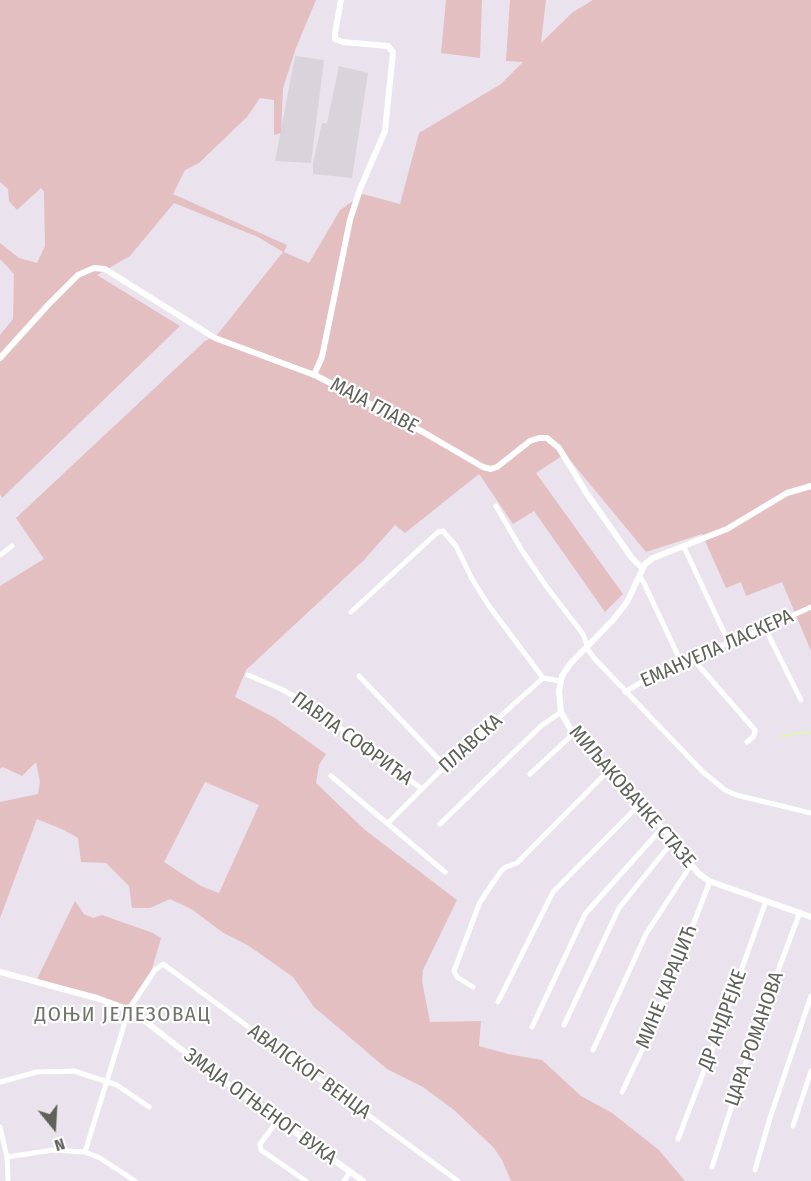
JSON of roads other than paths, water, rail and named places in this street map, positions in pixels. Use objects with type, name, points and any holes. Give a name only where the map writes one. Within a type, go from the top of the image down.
[{"type":"street","points":[[314,375],[322,357],[350,220],[363,181],[385,131],[393,52],[388,46],[343,42],[335,39],[341,0]]},
{"type":"street","name":"МАЈА ГЛАВЕ","points":[[0,358],[82,272],[94,268],[105,269],[215,338],[314,375],[486,468],[502,465],[534,439],[543,437],[550,440],[565,457],[609,526],[642,568]]},
{"type":"street","points":[[351,612],[438,532],[443,531],[456,546],[472,579],[489,606],[543,678],[560,681],[570,664],[619,612],[633,592],[642,568],[653,558],[733,526],[787,493],[811,486]]},
{"type":"street","points":[[495,506],[546,586],[583,634],[594,658],[703,772],[725,790],[762,802],[811,813]]},
{"type":"street","points":[[0,555],[12,546]]},
{"type":"street","points":[[684,547],[729,643]]},
{"type":"street","points":[[639,577],[643,581],[681,662]]},
{"type":"street","name":"ЕМАНУЕЛА ЛАСКЕРА","points":[[625,692],[658,671],[811,607]]},
{"type":"street","points":[[765,628],[801,700]]},
{"type":"street","points":[[692,657],[755,730],[754,736],[747,742]]},
{"type":"street","name":"ПАВЛА СОФРИЋА","points":[[248,675],[283,690],[311,706],[422,789]]},
{"type":"street","points":[[359,676],[445,766]]},
{"type":"street","name":"ПЛАВСКА","points":[[388,823],[445,766],[543,678]]},
{"type":"street","name":"МИЉАКОВАЧКЕ СТАЗЕ","points":[[560,681],[561,712],[573,734],[662,828],[702,876],[811,916]]},
{"type":"street","points":[[440,824],[541,726],[561,712]]},
{"type":"street","points":[[530,774],[573,734]]},
{"type":"street","points":[[473,987],[457,977],[454,971],[480,902],[504,868],[517,863],[608,771]]},
{"type":"street","points":[[331,776],[445,872]]},
{"type":"street","points":[[498,1002],[553,892],[640,804]]},
{"type":"street","points":[[532,1027],[585,914],[662,828]]},
{"type":"street","points":[[564,1025],[619,908],[673,841]]},
{"type":"street","points":[[593,1050],[646,934],[691,865]]},
{"type":"street","name":"МИНЕ КАРАЏИЋ","points":[[622,1092],[659,1013],[711,881]]},
{"type":"street","name":"ДР АНДРЕЈКЕ","points":[[678,1139],[766,901]]},
{"type":"street","name":"ЦАРА РОМАНОВА","points":[[712,1167],[760,1019],[800,912]]},
{"type":"street","name":"АВАЛСКОГ ВЕНЦА","points":[[129,1010],[161,965],[166,965],[458,1181]]},
{"type":"street","name":"ЗМАЈА ОГЊЕНОГ ВУКА","points":[[0,972],[96,998],[129,1010],[363,1181]]},
{"type":"street","points":[[755,1170],[811,996]]},
{"type":"street","points":[[85,1152],[129,1010]]},
{"type":"street","points":[[0,1082],[37,1072],[65,1070],[107,1080],[148,1107]]},
{"type":"street","points":[[794,1126],[811,1071]]},
{"type":"street","points":[[278,1120],[260,1144],[261,1150],[306,1181]]},
{"type":"street","points":[[0,1127],[7,1157],[8,1181]]},
{"type":"street","points":[[7,1157],[53,1150],[85,1152],[100,1158],[135,1181]]},
{"type":"street","points":[[344,1181],[350,1172]]},
{"type":"waterway","points":[[780,736],[811,732]]},
{"type":"district","name":"ДОЊИ ЈЕЛЕЗОВАЦ","points":[[123,1015]]}]
